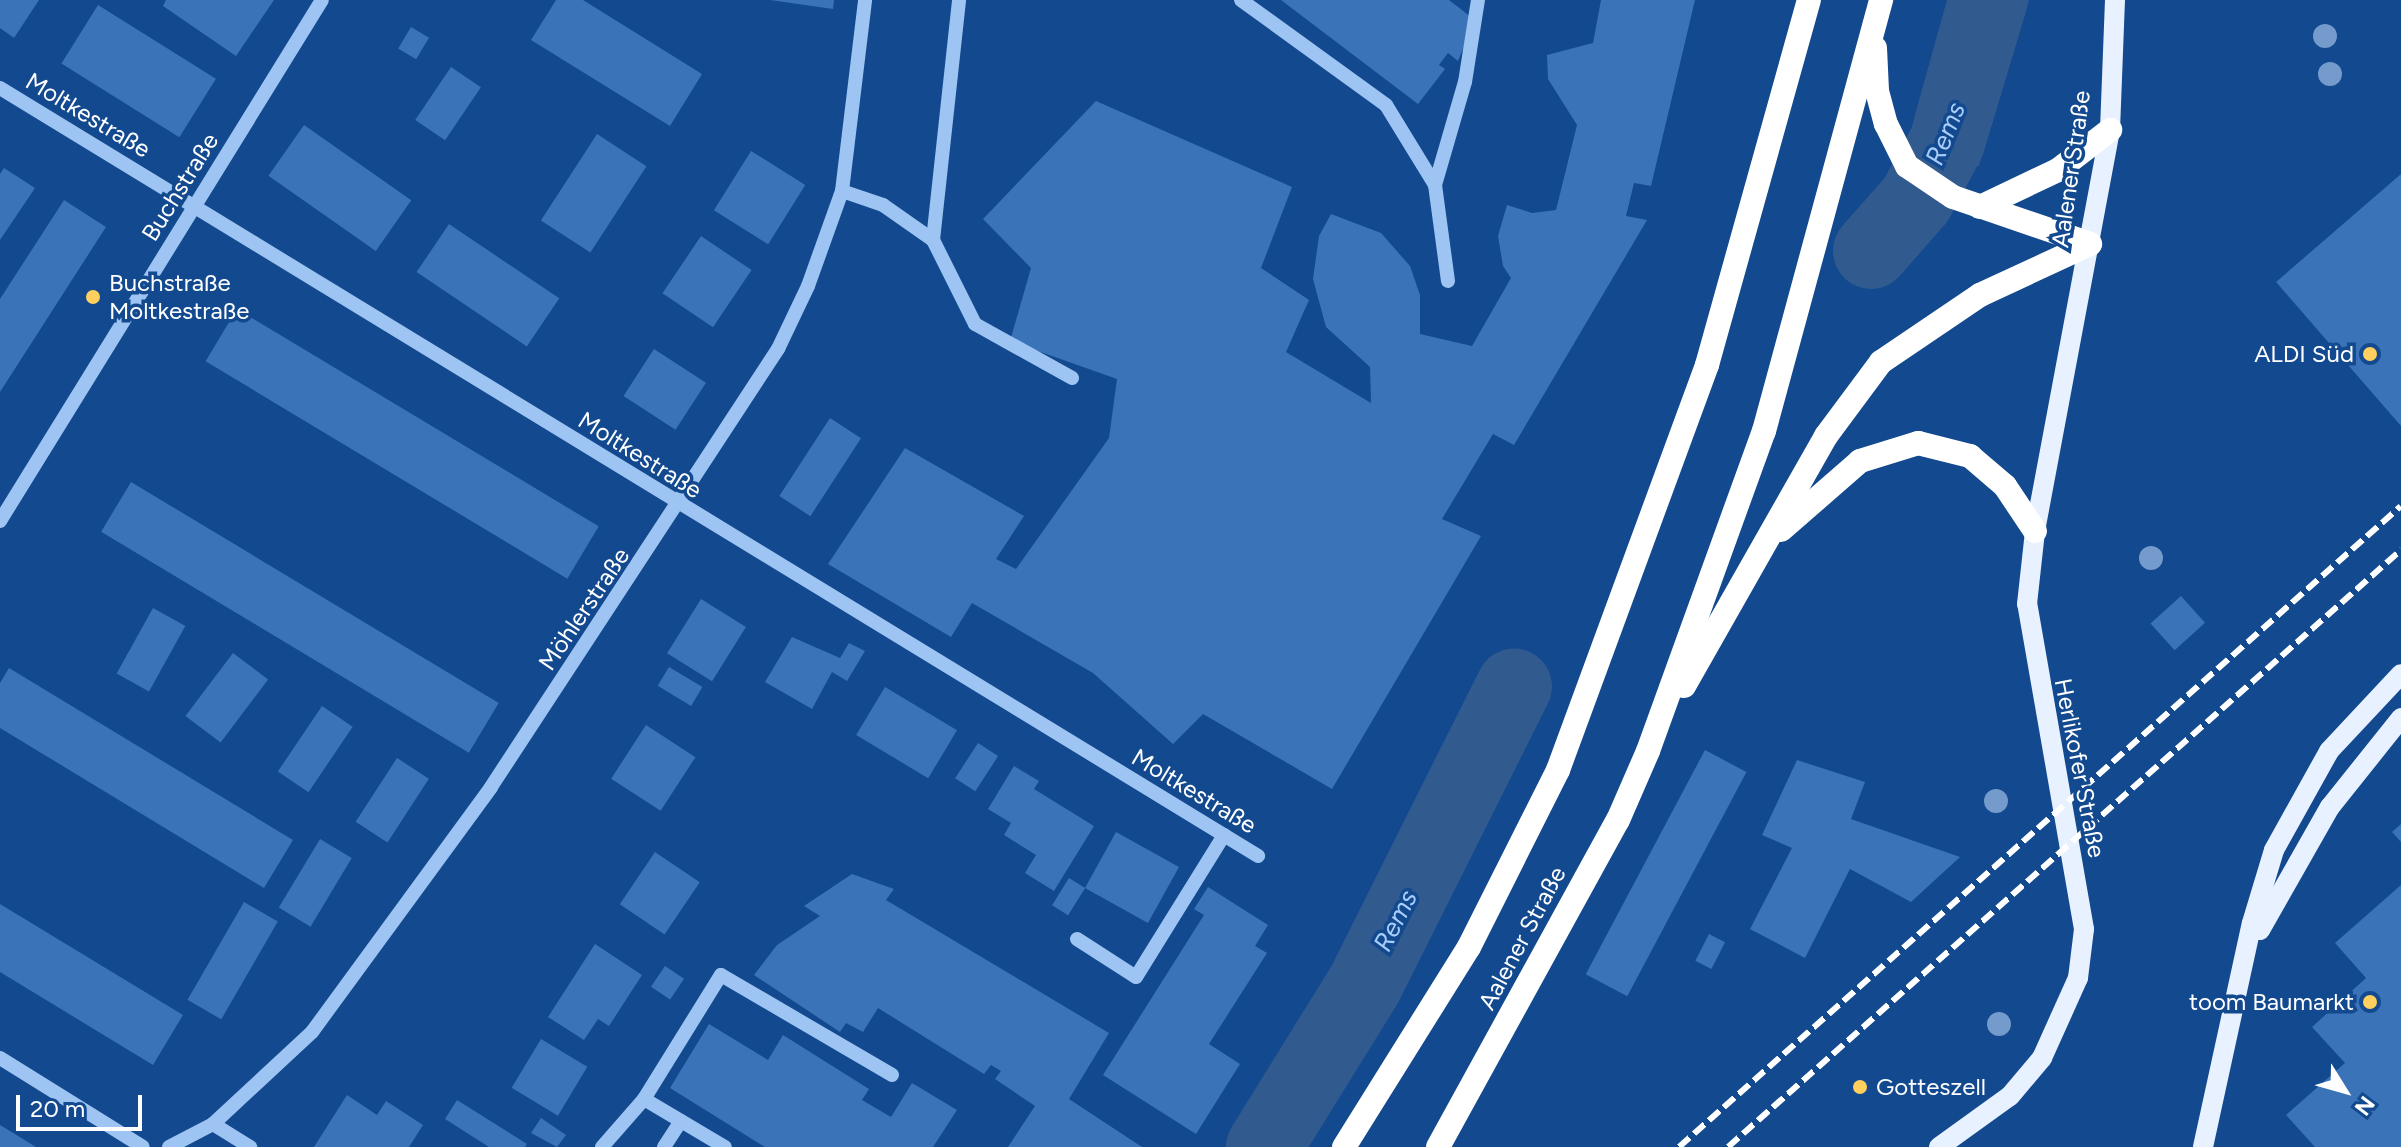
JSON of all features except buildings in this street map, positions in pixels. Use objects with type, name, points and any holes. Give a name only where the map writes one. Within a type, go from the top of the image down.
[{"type":"highway","points":[[1344,1147],[1469,947],[1558,770],[1707,365],[1804,7]]},
{"type":"highway","points":[[1878,12],[1877,91],[1894,149],[1907,166],[1929,185],[1980,207],[2090,244]]},
{"type":"highway","points":[[1648,751],[1764,431],[1878,12]]},
{"type":"highway","points":[[1980,207],[2058,170],[2110,130]]},
{"type":"highway","points":[[1648,751],[1826,436],[1881,362],[1980,295],[2090,244]]},
{"type":"highway","points":[[1761,548],[1860,461],[1918,443],[1970,456],[2005,486],[2035,531]]},
{"type":"highway","name":"Aalener Straße","points":[[1438,1147],[1618,820],[1648,751]]},
{"type":"main road","name":"Aalener Straße","points":[[2069,345],[2110,130],[2115,0]]},
{"type":"main road","name":"Herlikofer Straße","points":[[1939,1147],[2010,1096],[2042,1058],[2078,978],[2084,929],[2027,604],[2035,531],[2069,345]]},
{"type":"main road","points":[[2203,1147],[2244,962],[2274,850],[2329,751],[2401,674]]},
{"type":"main road","points":[[2244,962],[2285,879],[2330,807],[2401,718]]},
{"type":"street","name":"Buchstraße","points":[[0,521],[322,0]]},
{"type":"street","name":"Möhlerstraße","points":[[169,1147],[213,1124],[312,1032],[491,787],[680,505],[790,329],[842,191],[865,0]]},
{"type":"street","points":[[933,240],[959,0]]},
{"type":"street","points":[[1241,0],[1386,105],[1435,185],[1448,281]]},
{"type":"street","points":[[1435,185],[1465,82],[1478,0]]},
{"type":"street","name":"Moltkestraße","points":[[0,88],[1258,856]]},
{"type":"street","points":[[842,191],[883,205],[933,240],[975,324],[1072,378]]},
{"type":"street","points":[[0,491],[13,499]]},
{"type":"street","points":[[1077,939],[1136,977],[1224,835]]},
{"type":"street","points":[[602,1147],[644,1099],[721,975],[892,1075]]},
{"type":"street","points":[[0,1058],[143,1147]]},
{"type":"street","points":[[644,1099],[725,1147]]},
{"type":"street","points":[[664,1147],[681,1121]]},
{"type":"street","points":[[213,1124],[250,1147]]},
{"type":"water","points":[[1947,0],[2029,0],[1979,166],[1956,166],[1943,159],[1930,149],[1914,118]]},
{"type":"waterway","name":"Rems","points":[[1871,251],[1916,200],[1947,142],[1990,0]]},
{"type":"waterway","name":"Rems","points":[[1264,1147],[1364,986],[1514,686]]},
{"type":"railway","points":[[1679,1147],[2401,506]]},
{"type":"railway","points":[[1728,1147],[2401,550]]},
{"type":"place","name":"Buchstraße Moltkestraße","points":[[93,297]]},
{"type":"place","name":"ALDI Süd","points":[[2370,354]]},
{"type":"place","name":"toom Baumarkt","points":[[2370,1002]]},
{"type":"place","name":"Gotteszell","points":[[1860,1087]]}]
